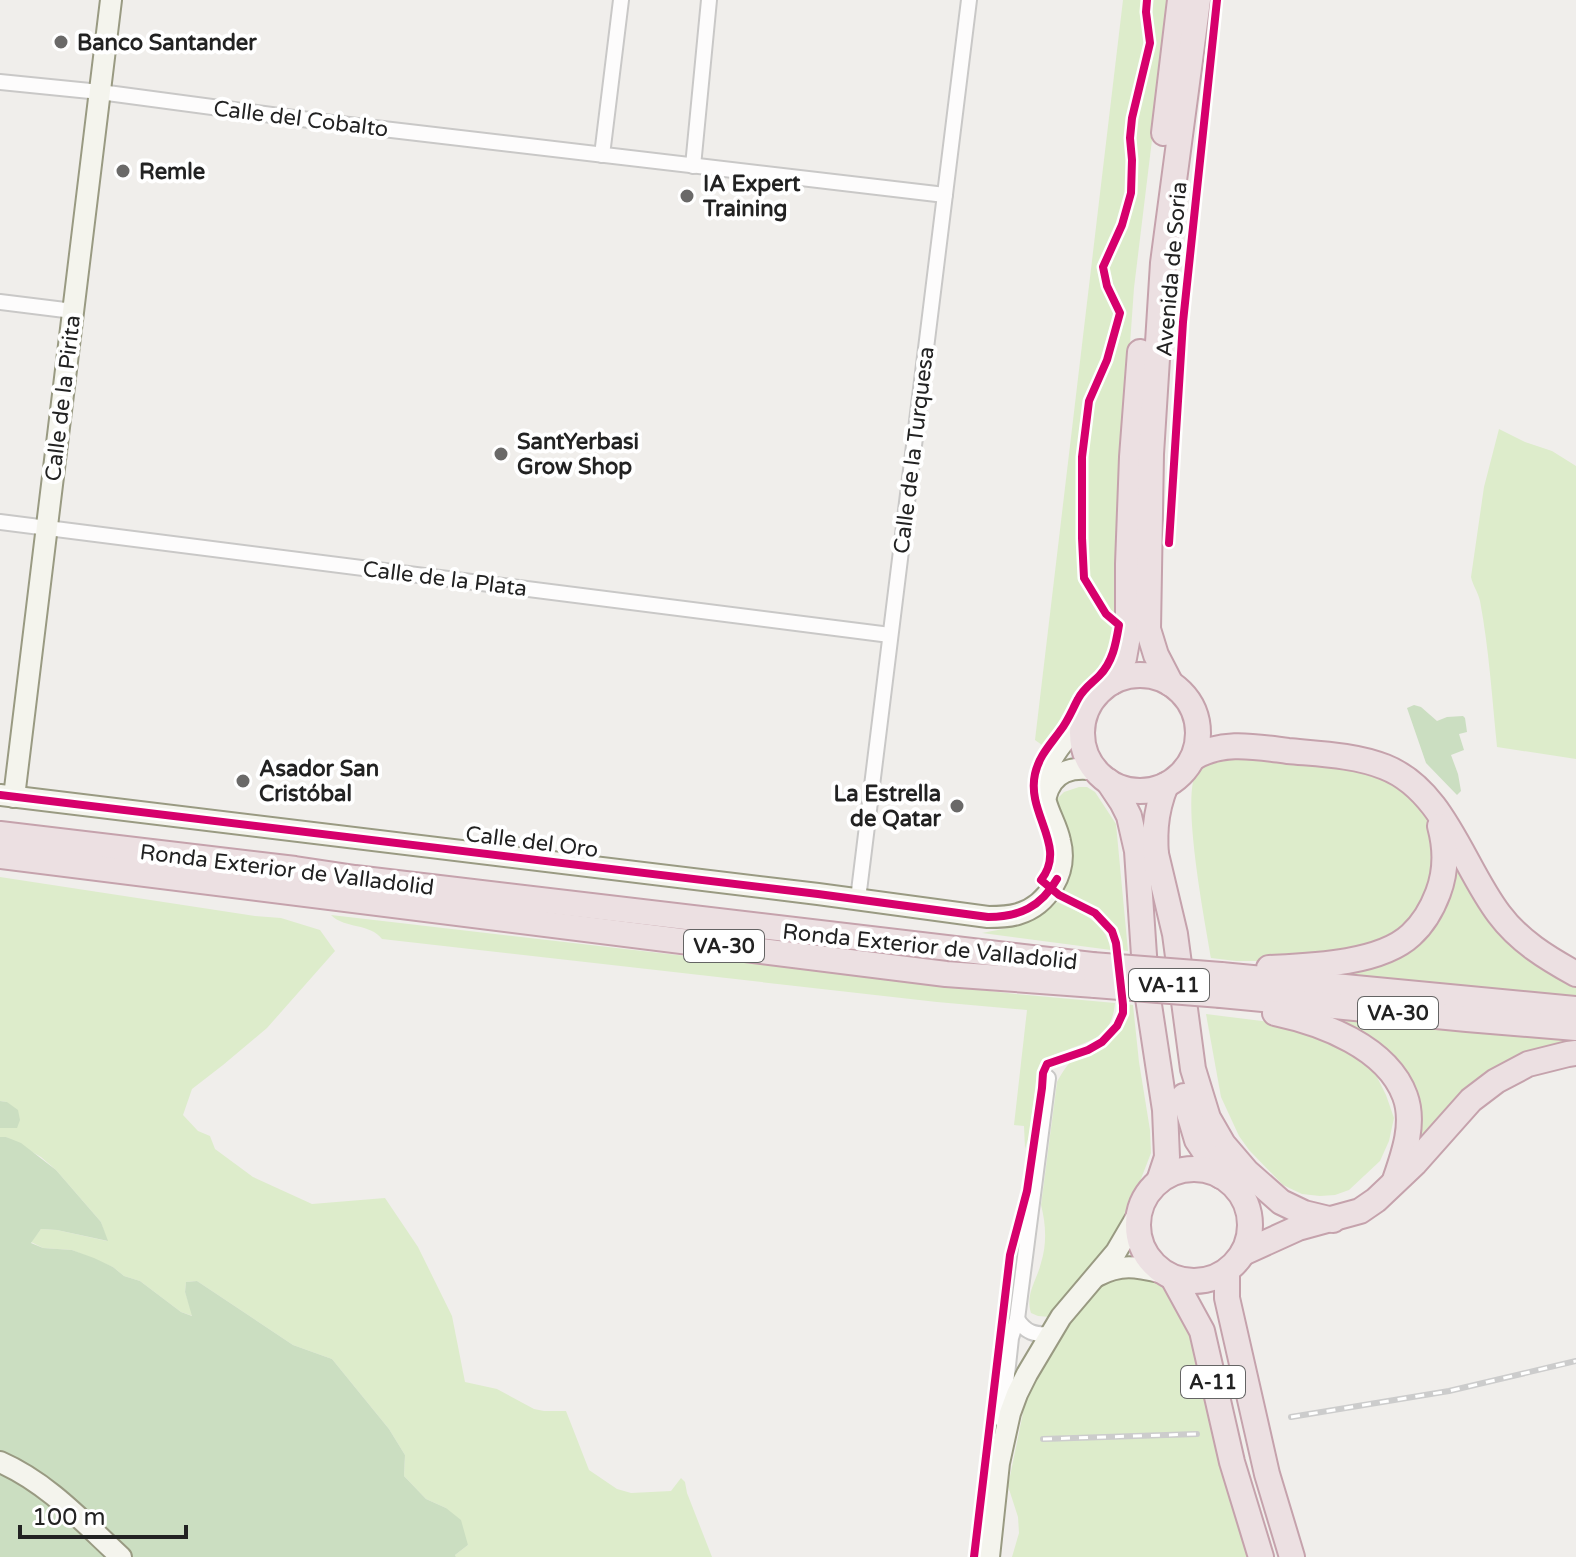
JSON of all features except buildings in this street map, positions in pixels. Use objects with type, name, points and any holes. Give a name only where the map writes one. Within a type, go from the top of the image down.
[{"type":"highway","name":"Avenida de Soria","points":[[1112,682],[1124,658],[1128,636],[1132,457],[1146,263],[1180,0]]},
{"type":"highway","name":"Avenida de Soria","points":[[1171,684],[1156,655],[1148,629],[1151,454],[1163,263],[1198,0]]},
{"type":"highway","points":[[1085,716],[1092,701],[1112,682],[1146,676],[1171,684],[1184,695],[1197,723],[1198,736],[1193,758],[1177,779],[1152,790],[1136,791],[1122,788],[1102,776]]},
{"type":"highway","points":[[1193,710],[1227,737],[1253,747]]},
{"type":"highway","name":"VA-11","points":[[1085,716],[1082,729],[1085,751],[1122,802],[1129,816],[1137,851],[1146,985],[1165,1110],[1167,1157],[1159,1181],[1149,1192],[1140,1211]]},
{"type":"highway","points":[[1193,758],[1213,748],[1253,747],[1362,760],[1402,775],[1428,799],[1444,820],[1473,875],[1501,916],[1541,954],[1576,974]]},
{"type":"highway","name":"VA-11","points":[[1166,785],[1157,808],[1156,854],[1168,981],[1184,1095],[1197,1140],[1221,1176],[1244,1199],[1249,1214]]},
{"type":"highway","points":[[1394,1182],[1405,1153],[1409,1123],[1406,1097],[1393,1074],[1373,1052],[1306,1021],[1242,1006],[1221,985],[1239,969],[1320,966],[1376,954],[1410,937],[1433,906],[1444,868],[1441,831],[1428,799]]},
{"type":"highway","name":"Ronda Exterior de Valladolid","points":[[0,834],[294,881],[946,974],[1094,975],[1576,1009]]},
{"type":"highway","points":[[1156,854],[1175,934],[1193,1069],[1208,1118],[1223,1144],[1247,1172],[1281,1202],[1304,1213],[1333,1220]]},
{"type":"highway","name":"Ronda Exterior de Valladolid","points":[[0,856],[294,881]]},
{"type":"highway","name":"Ronda Exterior de Valladolid","points":[[1221,985],[1467,1019],[1576,1028]]},
{"type":"highway","points":[[1140,1211],[1138,1224],[1143,1248],[1154,1264],[1168,1275],[1199,1281],[1214,1278],[1235,1262],[1298,1228],[1360,1211],[1415,1163],[1471,1100],[1496,1081],[1528,1064],[1576,1053]]},
{"type":"highway","points":[[1159,1181],[1190,1169],[1221,1176]]},
{"type":"highway","points":[[1235,1262],[1250,1234],[1249,1214],[1298,1228]]},
{"type":"highway","name":"A-11","points":[[1235,1262],[1227,1298],[1267,1474],[1292,1557]]},
{"type":"highway","name":"A-11","points":[[1168,1275],[1202,1331],[1232,1462],[1261,1557]]},
{"type":"street","name":"Calle de la Pirita","points":[[7,796],[46,528],[111,0]]},
{"type":"street","points":[[602,155],[621,0]]},
{"type":"street","points":[[693,166],[709,0]]},
{"type":"street","name":"Calle de la Turquesa","points":[[858,899],[969,0]]},
{"type":"street","name":"Calle del Cobalto","points":[[0,82],[945,195]]},
{"type":"street","points":[[0,302],[73,311]]},
{"type":"street","name":"Calle de la Plata","points":[[0,522],[890,635]]},
{"type":"street","name":"Calle del Oro","points":[[7,796],[988,917],[1011,915],[1029,909],[1043,899],[1059,875],[1062,856],[1060,839],[1043,787],[1047,768],[1056,751],[1085,716]]},
{"type":"street","points":[[1045,800],[1047,790],[1062,772],[1080,768],[1102,776]]},
{"type":"street","points":[[1006,1432],[1002,1421],[1011,1338],[1017,1319],[1048,1078]]},
{"type":"street","points":[[989,1557],[999,1463],[1017,1394],[1050,1334],[1075,1299],[1116,1252],[1140,1211]]},
{"type":"street","points":[[1097,1276],[1125,1266],[1168,1275]]},
{"type":"street","points":[[1017,1319],[1026,1331],[1050,1334]]},
{"type":"street","points":[[0,1462],[39,1484],[121,1557]]},
{"type":"green space","points":[[1123,0],[1169,0],[1134,288],[1119,610],[1106,660],[1081,686],[1054,733],[1042,745],[1035,740]]},
{"type":"green space","points":[[1499,429],[1552,451],[1576,466],[1576,759],[1497,747],[1483,619],[1471,577],[1484,487]]},
{"type":"green space","points":[[1414,705],[1437,721],[1447,717],[1465,718],[1467,732],[1459,734],[1464,750],[1451,755],[1461,791],[1457,795],[1426,763],[1407,708]]},
{"type":"green space","points":[[1240,757],[1369,775],[1394,785],[1411,798],[1428,821],[1433,835],[1435,884],[1404,930],[1366,948],[1286,961],[1211,958],[1195,858],[1191,801],[1193,780],[1199,768],[1208,762]]},
{"type":"green space","points":[[1079,787],[1095,792],[1116,824],[1128,951],[1119,950],[1116,937],[1104,920],[1062,890],[1069,867],[1070,847],[1056,800],[1064,792]]},
{"type":"green space","points":[[1456,854],[1576,979],[1576,998],[1306,971],[1384,957]]},
{"type":"green space","points":[[0,877],[281,918],[320,930],[335,951],[267,1028],[192,1089],[183,1115],[198,1131],[210,1136],[215,1149],[253,1177],[312,1204],[385,1198],[418,1247],[452,1316],[465,1382],[497,1389],[534,1409],[566,1411],[589,1470],[617,1489],[631,1493],[671,1491],[681,1478],[712,1557],[456,1557],[468,1545],[446,1508],[426,1499],[404,1476],[405,1455],[389,1429],[332,1359],[293,1345],[197,1281],[186,1282],[185,1292],[193,1316],[181,1312],[140,1281],[124,1276],[113,1267],[72,1250],[43,1248],[31,1242],[41,1229],[107,1241],[101,1222],[56,1170],[41,1157],[6,1137],[0,1137],[0,1128],[16,1128],[7,1102],[0,1101]]},
{"type":"green space","points":[[1057,902],[1098,925],[1111,950],[982,933],[1031,920]]},
{"type":"green space","points":[[331,915],[1115,1003],[1110,1023],[1100,1035],[1051,1057],[1038,1072],[1025,1149],[1024,1126],[1014,1125],[1027,1010],[382,939],[371,930]]},
{"type":"green space","points":[[1126,1004],[1133,1005],[1151,1153],[1109,1245],[1050,1317],[1038,1316],[1031,1313],[1029,1300],[1044,1249],[1045,1227],[1041,1205],[1057,1082],[1074,1059],[1101,1046],[1116,1034]]},
{"type":"green space","points":[[1206,1014],[1285,1024],[1324,1038],[1367,1064],[1386,1095],[1394,1118],[1380,1161],[1349,1190],[1335,1195],[1302,1194],[1283,1185],[1239,1136],[1221,1097]]},
{"type":"green space","points":[[1303,1015],[1576,1037],[1576,1046],[1539,1054],[1416,1155],[1415,1101]]},
{"type":"green space","points":[[0,1101],[18,1110],[20,1120],[17,1128],[0,1128]]},
{"type":"green space","points":[[0,1137],[21,1143],[56,1170],[101,1222],[108,1241],[41,1229],[31,1243],[43,1248],[72,1250],[94,1258],[124,1276],[140,1281],[181,1312],[192,1316],[185,1292],[186,1282],[197,1281],[293,1345],[332,1359],[389,1429],[405,1455],[404,1476],[426,1499],[446,1508],[461,1520],[468,1545],[456,1557],[0,1557]]},
{"type":"green space","points":[[1119,1275],[1147,1277],[1156,1283],[1168,1292],[1185,1319],[1247,1557],[1012,1557],[1019,1533],[1018,1517],[1008,1486],[1025,1403],[1067,1325],[1096,1290]]},
{"type":"railway","points":[[1291,1417],[1449,1391],[1576,1361]]},
{"type":"railway","points":[[1043,1439],[1197,1434]]},
{"type":"cycle path","points":[[974,1557],[1010,1255],[1027,1191],[1043,1073],[1047,1064],[1102,1042],[1117,1026],[1123,1013],[1112,931],[1095,913],[1059,895],[1041,880],[1050,855],[1034,789],[1035,774],[1042,756],[1080,695],[1108,665],[1119,625],[1106,614],[1084,578],[1082,457],[1089,401],[1107,360],[1120,313],[1107,286],[1103,267],[1122,225],[1131,193],[1132,118],[1150,43],[1147,0]]},
{"type":"cycle path","points":[[1169,543],[1183,322],[1217,0]]},
{"type":"cycle path","points":[[0,795],[988,917],[1010,915],[1028,908],[1044,897],[1057,879]]},
{"type":"place","name":"Banco Santander","points":[[61,42]]},
{"type":"place","name":"Remle","points":[[123,171]]},
{"type":"place","name":"IA Expert Training","points":[[687,196]]},
{"type":"place","name":"SantYerbasi Grow Shop","points":[[501,454]]},
{"type":"place","name":"Asador San Cristóbal","points":[[243,781]]},
{"type":"place","name":"La Estrella de Qatar","points":[[957,806]]}]
